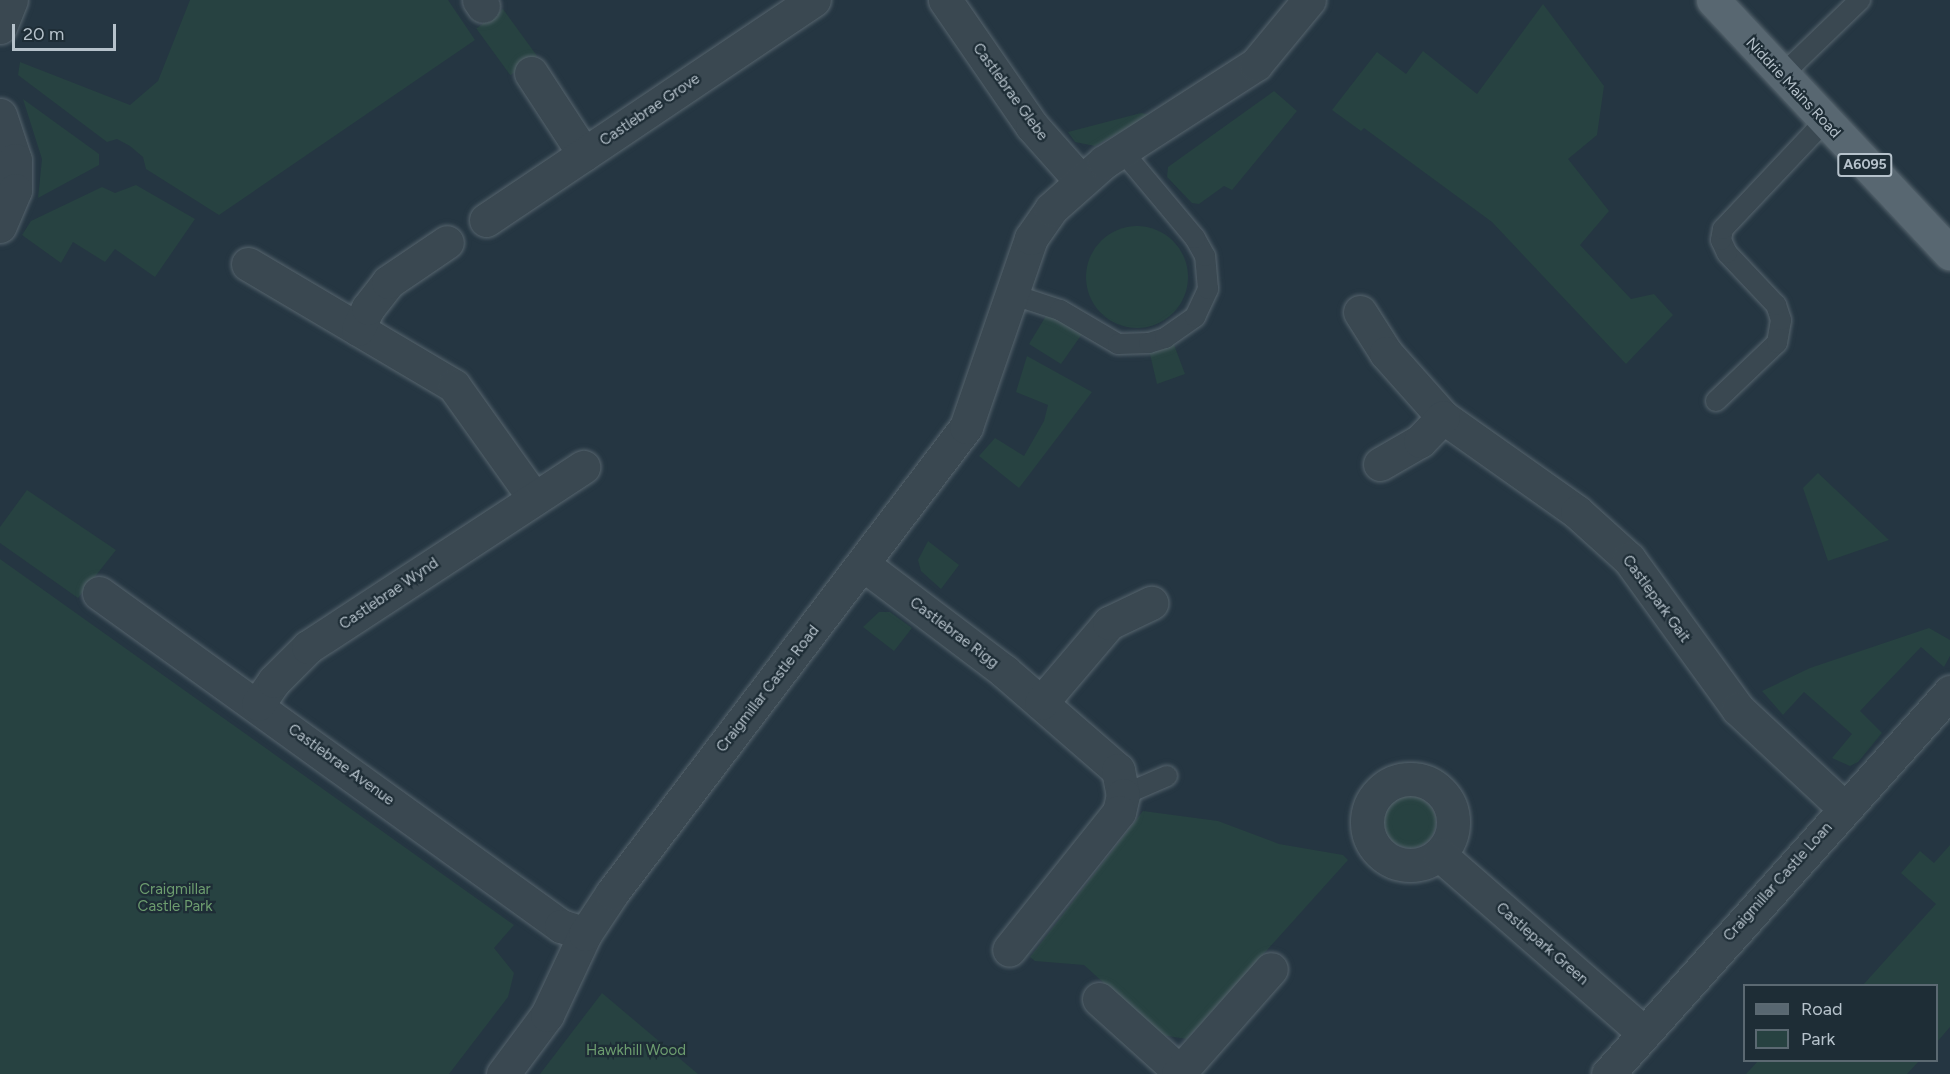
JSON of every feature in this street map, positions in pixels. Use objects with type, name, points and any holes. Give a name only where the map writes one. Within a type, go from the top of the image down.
[{"type":"main road","name":"Niddrie Mains Road","points":[[1713,0],[1824,122],[1950,253]]},
{"type":"street","points":[[0,27],[11,0]]},
{"type":"street","name":"Castlebrae Grove","points":[[486,220],[814,0]]},
{"type":"street","name":"Castlebrae Glebe","points":[[945,0],[1032,126],[1080,180]]},
{"type":"street","name":"Craigmillar Castle Road","points":[[503,1074],[547,1015],[585,934],[637,858],[864,565],[966,427],[1031,238],[1051,209],[1080,180],[1256,64],[1309,0]]},
{"type":"street","points":[[531,73],[584,154]]},
{"type":"street","points":[[0,115],[15,160],[15,190],[0,226]]},
{"type":"street","points":[[358,329],[368,308],[388,282],[447,242]]},
{"type":"street","points":[[248,264],[454,386],[534,498]]},
{"type":"street","name":"Castlepark Gait","points":[[1360,312],[1386,353],[1443,417],[1605,534],[1648,583],[1737,709],[1845,808]]},
{"type":"street","points":[[1380,464],[1420,441],[1443,417]]},
{"type":"street","name":"Castlebrae Wynd","points":[[258,704],[274,681],[308,647],[583,467]]},
{"type":"street","name":"Castlebrae Rigg","points":[[864,565],[1004,670],[1118,770],[1123,795]]},
{"type":"street","name":"Castlebrae Avenue","points":[[99,593],[258,704],[561,926],[585,934]]},
{"type":"street","points":[[1041,703],[1109,623],[1151,603]]},
{"type":"street","name":"Craigmillar Castle Loan","points":[[1608,1074],[1950,692]]},
{"type":"street","points":[[1009,950],[1119,812],[1123,795]]},
{"type":"street","name":"Castlepark Green","points":[[1440,855],[1644,1033]]},
{"type":"street","points":[[1099,999],[1179,1073],[1271,969]]},
{"type":"lane","points":[[1781,76],[1860,0]]},
{"type":"lane","points":[[1716,401],[1777,343],[1781,320],[1776,305],[1727,253],[1721,240],[1723,229],[1824,122]]},
{"type":"lane","points":[[1011,294],[1060,310],[1118,344],[1149,343],[1165,338],[1195,316],[1209,289],[1205,256],[1196,238],[1123,152]]},
{"type":"lane","points":[[1123,795],[1167,776]]},
{"type":"green space","points":[[190,0],[448,0],[475,40],[219,215],[146,169],[143,157],[130,146],[117,139],[107,142],[18,75],[20,62],[130,105],[158,81]]},
{"type":"green space","points":[[1543,4],[1604,86],[1597,135],[1568,159],[1609,211],[1580,245],[1631,299],[1654,294],[1673,315],[1626,364],[1492,222],[1364,128],[1361,131],[1332,110],[1377,52],[1406,74],[1423,51],[1477,94]]},
{"type":"green space","points":[[503,9],[537,56],[510,75],[476,28]]},
{"type":"green space","points":[[1274,91],[1297,111],[1232,190],[1224,186],[1199,204],[1192,203],[1167,177],[1168,167]]},
{"type":"green space","points":[[23,99],[99,154],[99,165],[38,198],[42,159]]},
{"type":"green space","points":[[1141,113],[1151,115],[1095,146],[1075,142],[1068,132]]},
{"type":"green space","points":[[136,185],[195,219],[155,277],[115,249],[105,262],[73,242],[61,263],[22,235],[31,221],[102,187],[115,193]]},
{"type":"green space","points":[[1137,226],[1157,230],[1173,241],[1184,257],[1188,277],[1184,297],[1173,313],[1157,324],[1137,328],[1117,324],[1101,313],[1090,297],[1086,277],[1090,257],[1101,241],[1117,230]]},
{"type":"green space","points":[[1046,316],[1066,320],[1082,334],[1061,364],[1029,344]]},
{"type":"green space","points":[[1173,342],[1185,374],[1157,384],[1149,350]]},
{"type":"green space","points":[[1027,356],[1092,392],[1019,488],[979,456],[995,438],[1024,456],[1044,421],[1048,405],[1016,392]]},
{"type":"green space","points":[[1818,473],[1889,540],[1828,561],[1803,488]]},
{"type":"green space","points":[[27,490],[116,550],[78,598],[0,543],[0,527]]},
{"type":"green space","points":[[928,541],[959,565],[941,589],[921,571],[918,560]]},
{"type":"green space","name":"Craigmillar Castle Park","points":[[0,559],[514,925],[494,948],[514,973],[508,997],[449,1074],[0,1074]]},
{"type":"green space","points":[[879,612],[890,612],[912,628],[894,651],[863,627]]},
{"type":"green space","points":[[1929,628],[1950,640],[1950,656],[1944,667],[1921,647],[1860,711],[1882,733],[1858,762],[1850,766],[1832,758],[1852,734],[1804,692],[1783,715],[1762,691],[1810,668]]},
{"type":"green space","points":[[1405,796],[1415,796],[1429,803],[1436,822],[1429,841],[1415,848],[1405,848],[1395,844],[1388,837],[1384,827],[1384,817],[1388,807],[1395,800]]},
{"type":"green space","points":[[1143,811],[1218,821],[1279,844],[1343,855],[1348,860],[1187,1039],[1161,1035],[1084,965],[1035,961],[1030,957]]},
{"type":"green space","points":[[1950,845],[1950,1027],[1938,1041],[1938,984],[1864,984],[1936,904],[1901,873],[1920,851],[1934,863]]},
{"type":"green space","name":"Hawkhill Wood","points":[[602,993],[698,1074],[540,1074]]},
{"type":"green space","points":[[1757,1062],[1918,1062],[1907,1074],[1746,1074]]}]
